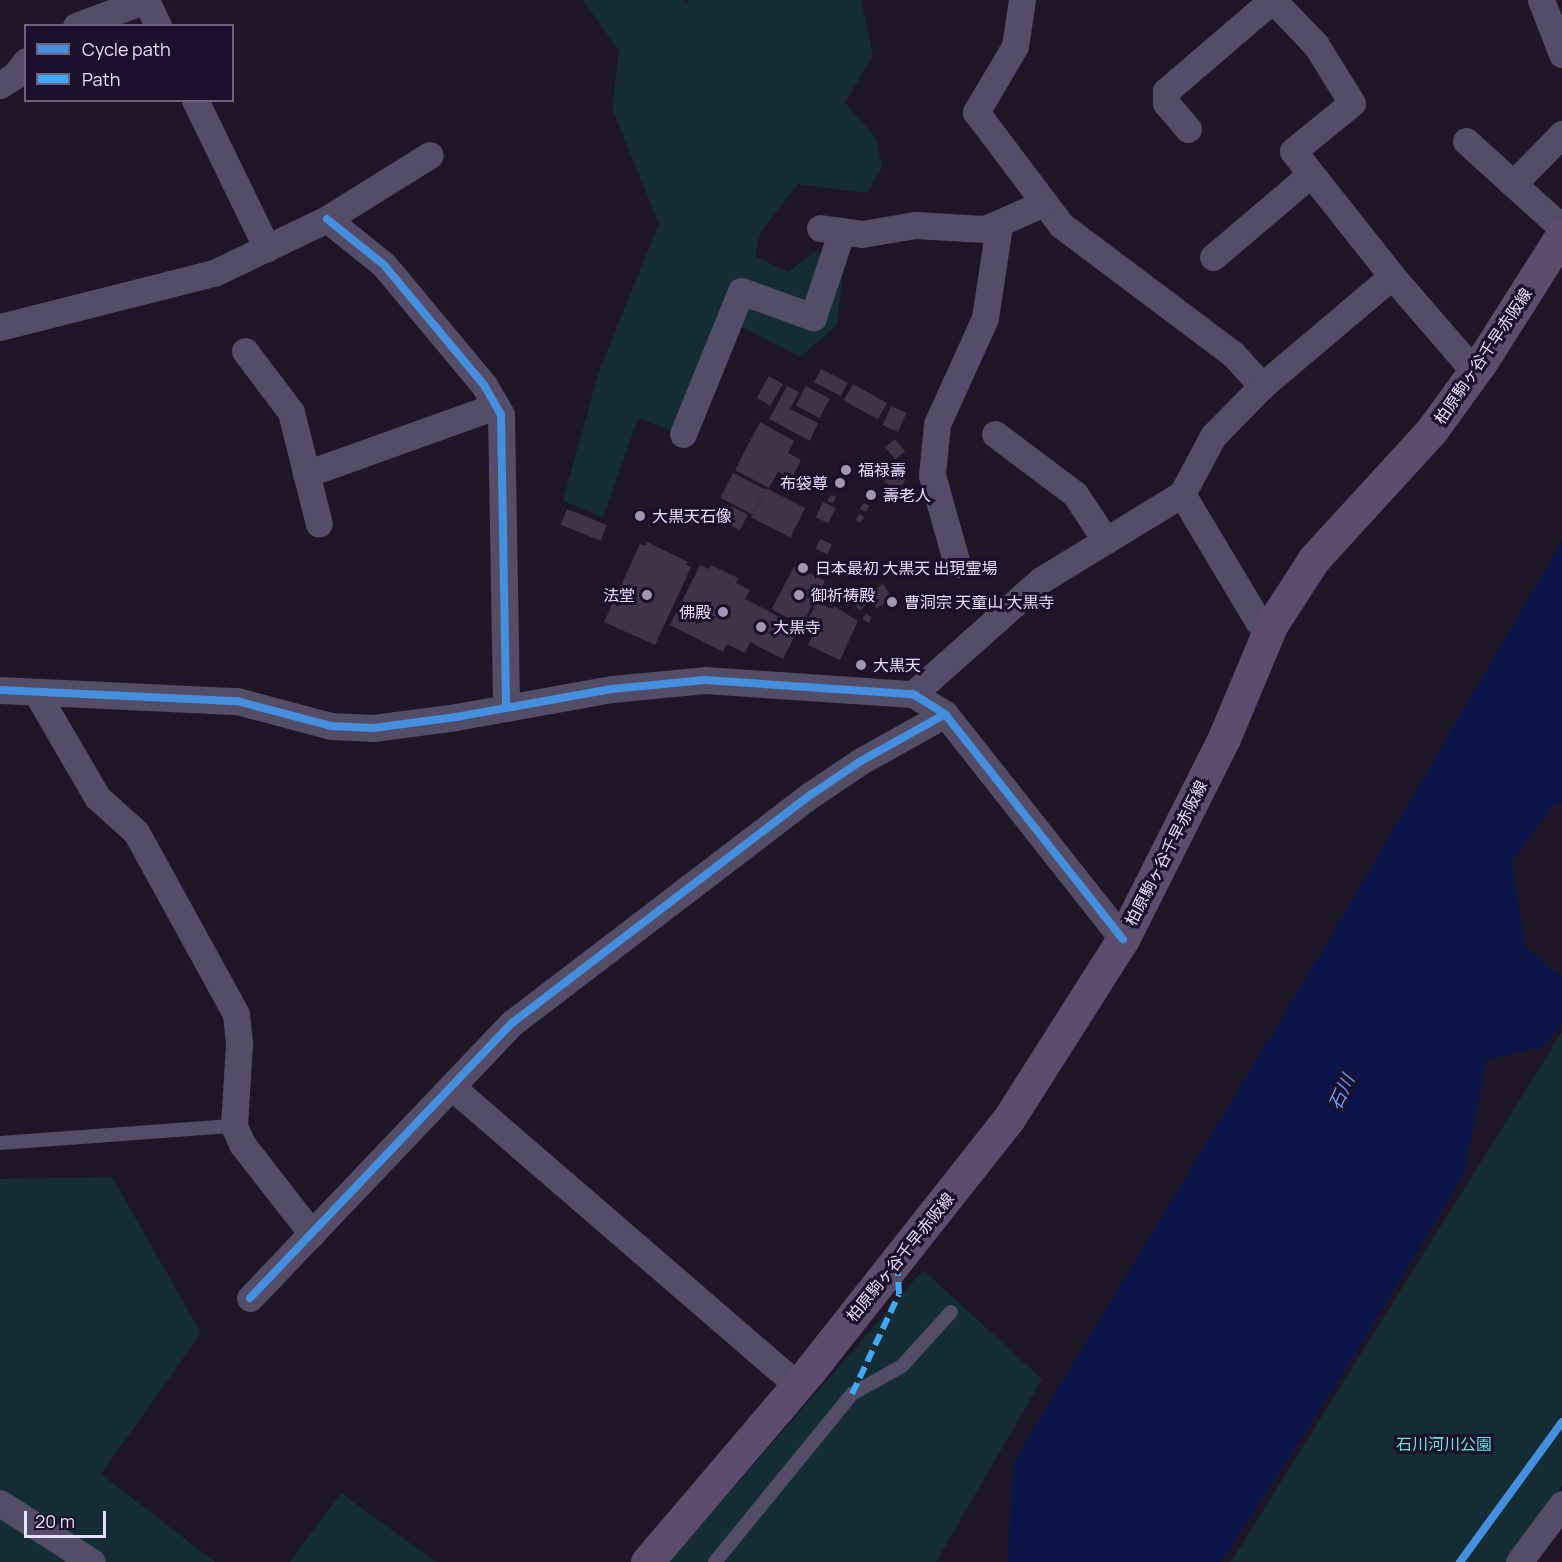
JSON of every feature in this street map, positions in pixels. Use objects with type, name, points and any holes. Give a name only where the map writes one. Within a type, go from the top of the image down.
[{"type":"main road","name":"柏原駒ヶ谷千早赤阪線","points":[[647,1562],[797,1385],[1008,1120],[1123,939],[1224,738],[1272,624],[1314,559],[1432,430],[1475,372],[1562,235]]},
{"type":"street","points":[[81,24],[146,0],[157,24]]},
{"type":"street","points":[[1022,0],[1015,46],[976,112],[1061,225],[1233,354],[1262,386]]},
{"type":"street","points":[[1188,129],[1166,103],[1166,91],[1273,0],[1316,45],[1352,103],[1293,151],[1392,276],[1475,372]]},
{"type":"street","points":[[1541,0],[1562,54]]},
{"type":"street","points":[[0,85],[14,76],[24,64]]},
{"type":"street","points":[[196,102],[267,248]]},
{"type":"street","points":[[1513,183],[1562,134]]},
{"type":"street","points":[[1466,141],[1562,228]]},
{"type":"street","points":[[0,327],[214,273],[327,219],[430,155]]},
{"type":"street","points":[[1213,257],[1311,174]]},
{"type":"street","points":[[683,434],[741,291],[813,317],[831,230],[862,234],[915,225],[984,229],[999,225],[1044,203]]},
{"type":"street","points":[[327,219],[384,265],[484,385],[501,415],[506,708]]},
{"type":"street","points":[[957,564],[932,475],[937,424],[985,318],[999,225]]},
{"type":"street","points":[[913,694],[1041,580],[1182,494],[1213,436],[1262,386],[1392,276]]},
{"type":"street","points":[[245,351],[291,412],[319,524]]},
{"type":"street","points":[[306,474],[496,406]]},
{"type":"street","points":[[995,434],[1075,494],[1106,541]]},
{"type":"street","points":[[1182,494],[1258,621],[1272,624]]},
{"type":"street","points":[[0,690],[237,701],[331,726],[362,727],[506,708],[612,689],[705,680],[913,694],[945,714],[1123,939]]},
{"type":"street","points":[[36,692],[97,798],[136,832],[236,1014],[239,1044],[234,1126],[242,1144],[312,1234]]},
{"type":"street","points":[[250,1298],[453,1088],[512,1023],[544,996],[812,794],[861,761],[945,714]]},
{"type":"street","points":[[453,1088],[797,1385]]},
{"type":"street","points":[[0,1503],[92,1562]]},
{"type":"street","points":[[1519,1562],[1562,1504]]},
{"type":"lane","points":[[0,1143],[234,1126]]},
{"type":"lane","points":[[715,1562],[852,1394],[902,1366],[951,1311]]},
{"type":"green space","points":[[583,0],[683,0],[686,4],[688,0],[861,0],[873,55],[845,103],[876,138],[882,167],[867,193],[798,184],[760,233],[755,256],[788,272],[816,251],[843,268],[837,325],[800,357],[720,316],[675,432],[638,418],[603,517],[563,501],[599,371],[659,224],[612,108],[619,51]]},
{"type":"green space","name":"石川河川公園","points":[[1562,1032],[1562,1486],[1506,1562],[1231,1562]]},
{"type":"green space","points":[[112,1177],[201,1333],[101,1474],[215,1562],[0,1562],[0,1179]]},
{"type":"green space","points":[[923,1270],[1042,1379],[936,1562],[669,1562]]},
{"type":"green space","points":[[341,1493],[436,1562],[290,1562]]},
{"type":"water","name":"石川","points":[[1562,541],[1562,802],[1552,807],[1512,861],[1525,946],[1562,977],[1562,1024],[1544,1046],[1487,1059],[1464,1174],[1344,1372],[1221,1562],[1008,1562],[1013,1463],[1324,948]]},
{"type":"building","points":[[821,369],[848,383],[841,396],[814,382]]},
{"type":"building","points":[[769,376],[783,384],[770,406],[756,398]]},
{"type":"building","points":[[853,384],[887,403],[878,420],[844,401]]},
{"type":"building","points":[[787,386],[799,392],[790,409],[818,423],[810,441],[769,419]]},
{"type":"building","points":[[806,386],[830,399],[820,418],[796,405]]},
{"type":"building","points":[[891,406],[907,413],[898,432],[882,425]]},
{"type":"building","points":[[760,422],[794,441],[788,453],[801,460],[791,479],[778,472],[769,488],[735,470]]},
{"type":"building","points":[[895,439],[905,451],[895,460],[885,447]]},
{"type":"building","points":[[845,466],[850,469],[847,475],[841,472]]},
{"type":"building","points":[[892,466],[908,474],[900,490],[884,482]]},
{"type":"building","points":[[733,473],[765,489],[752,514],[720,498]]},
{"type":"building","points":[[838,479],[844,482],[841,488],[835,485]]},
{"type":"building","points":[[766,488],[805,508],[790,537],[751,517]]},
{"type":"building","points":[[869,490],[875,494],[872,499],[866,497]]},
{"type":"building","points":[[831,495],[836,497],[833,503],[827,501]]},
{"type":"building","points":[[823,502],[836,508],[829,523],[816,517]]},
{"type":"building","points":[[864,503],[869,506],[866,512],[860,509]]},
{"type":"building","points":[[731,506],[748,515],[740,530],[723,521]]},
{"type":"building","points":[[567,509],[607,525],[601,541],[561,525]]},
{"type":"building","points":[[859,514],[864,517],[861,523],[855,520]]},
{"type":"building","points":[[820,539],[832,544],[828,554],[816,549]]},
{"type":"building","name":"法堂","points":[[647,542],[688,562],[686,565],[691,567],[655,645],[604,622],[640,544],[645,546]]},
{"type":"building","name":"佛殿","points":[[700,565],[709,569],[711,565],[738,578],[736,583],[750,590],[745,599],[799,627],[783,659],[750,642],[745,653],[727,644],[723,652],[670,625]]},
{"type":"building","name":"御祈祷殿","points":[[795,565],[825,581],[802,625],[772,609]]},
{"type":"building","points":[[883,584],[892,598],[876,609],[867,594]]},
{"type":"building","points":[[859,594],[867,604],[859,610],[851,600]]},
{"type":"building","points":[[816,603],[833,609],[834,606],[858,621],[840,660],[808,645],[819,622],[809,618]]},
{"type":"building","points":[[866,614],[872,617],[869,623],[862,619]]},
{"type":"marked path","points":[[852,1394],[899,1294],[897,1261]]},
{"type":"cycle path","points":[[327,219],[384,265],[484,385],[501,415],[506,708]]},
{"type":"cycle path","points":[[0,690],[237,701],[331,726],[373,728],[456,717],[612,689],[705,680],[913,694],[945,714],[1123,939]]},
{"type":"cycle path","points":[[250,1298],[512,1023],[812,794],[861,761],[945,714]]},
{"type":"cycle path","points":[[1460,1562],[1562,1422]]},
{"type":"place","name":"福禄壽","points":[[846,470]]},
{"type":"place","name":"布袋尊","points":[[840,483]]},
{"type":"place","name":"壽老人","points":[[871,495]]},
{"type":"place","name":"大黒天石像","points":[[640,516]]},
{"type":"place","name":"日本最初 大黒天 出現霊場","points":[[803,568]]},
{"type":"place","name":"法堂","points":[[647,595]]},
{"type":"place","name":"御祈祷殿","points":[[799,595]]},
{"type":"place","name":"曹洞宗 天童山 大黒寺","points":[[892,602]]},
{"type":"place","name":"佛殿","points":[[723,612]]},
{"type":"place","name":"大黒寺","points":[[761,627]]},
{"type":"place","name":"大黒天","points":[[861,665]]}]
